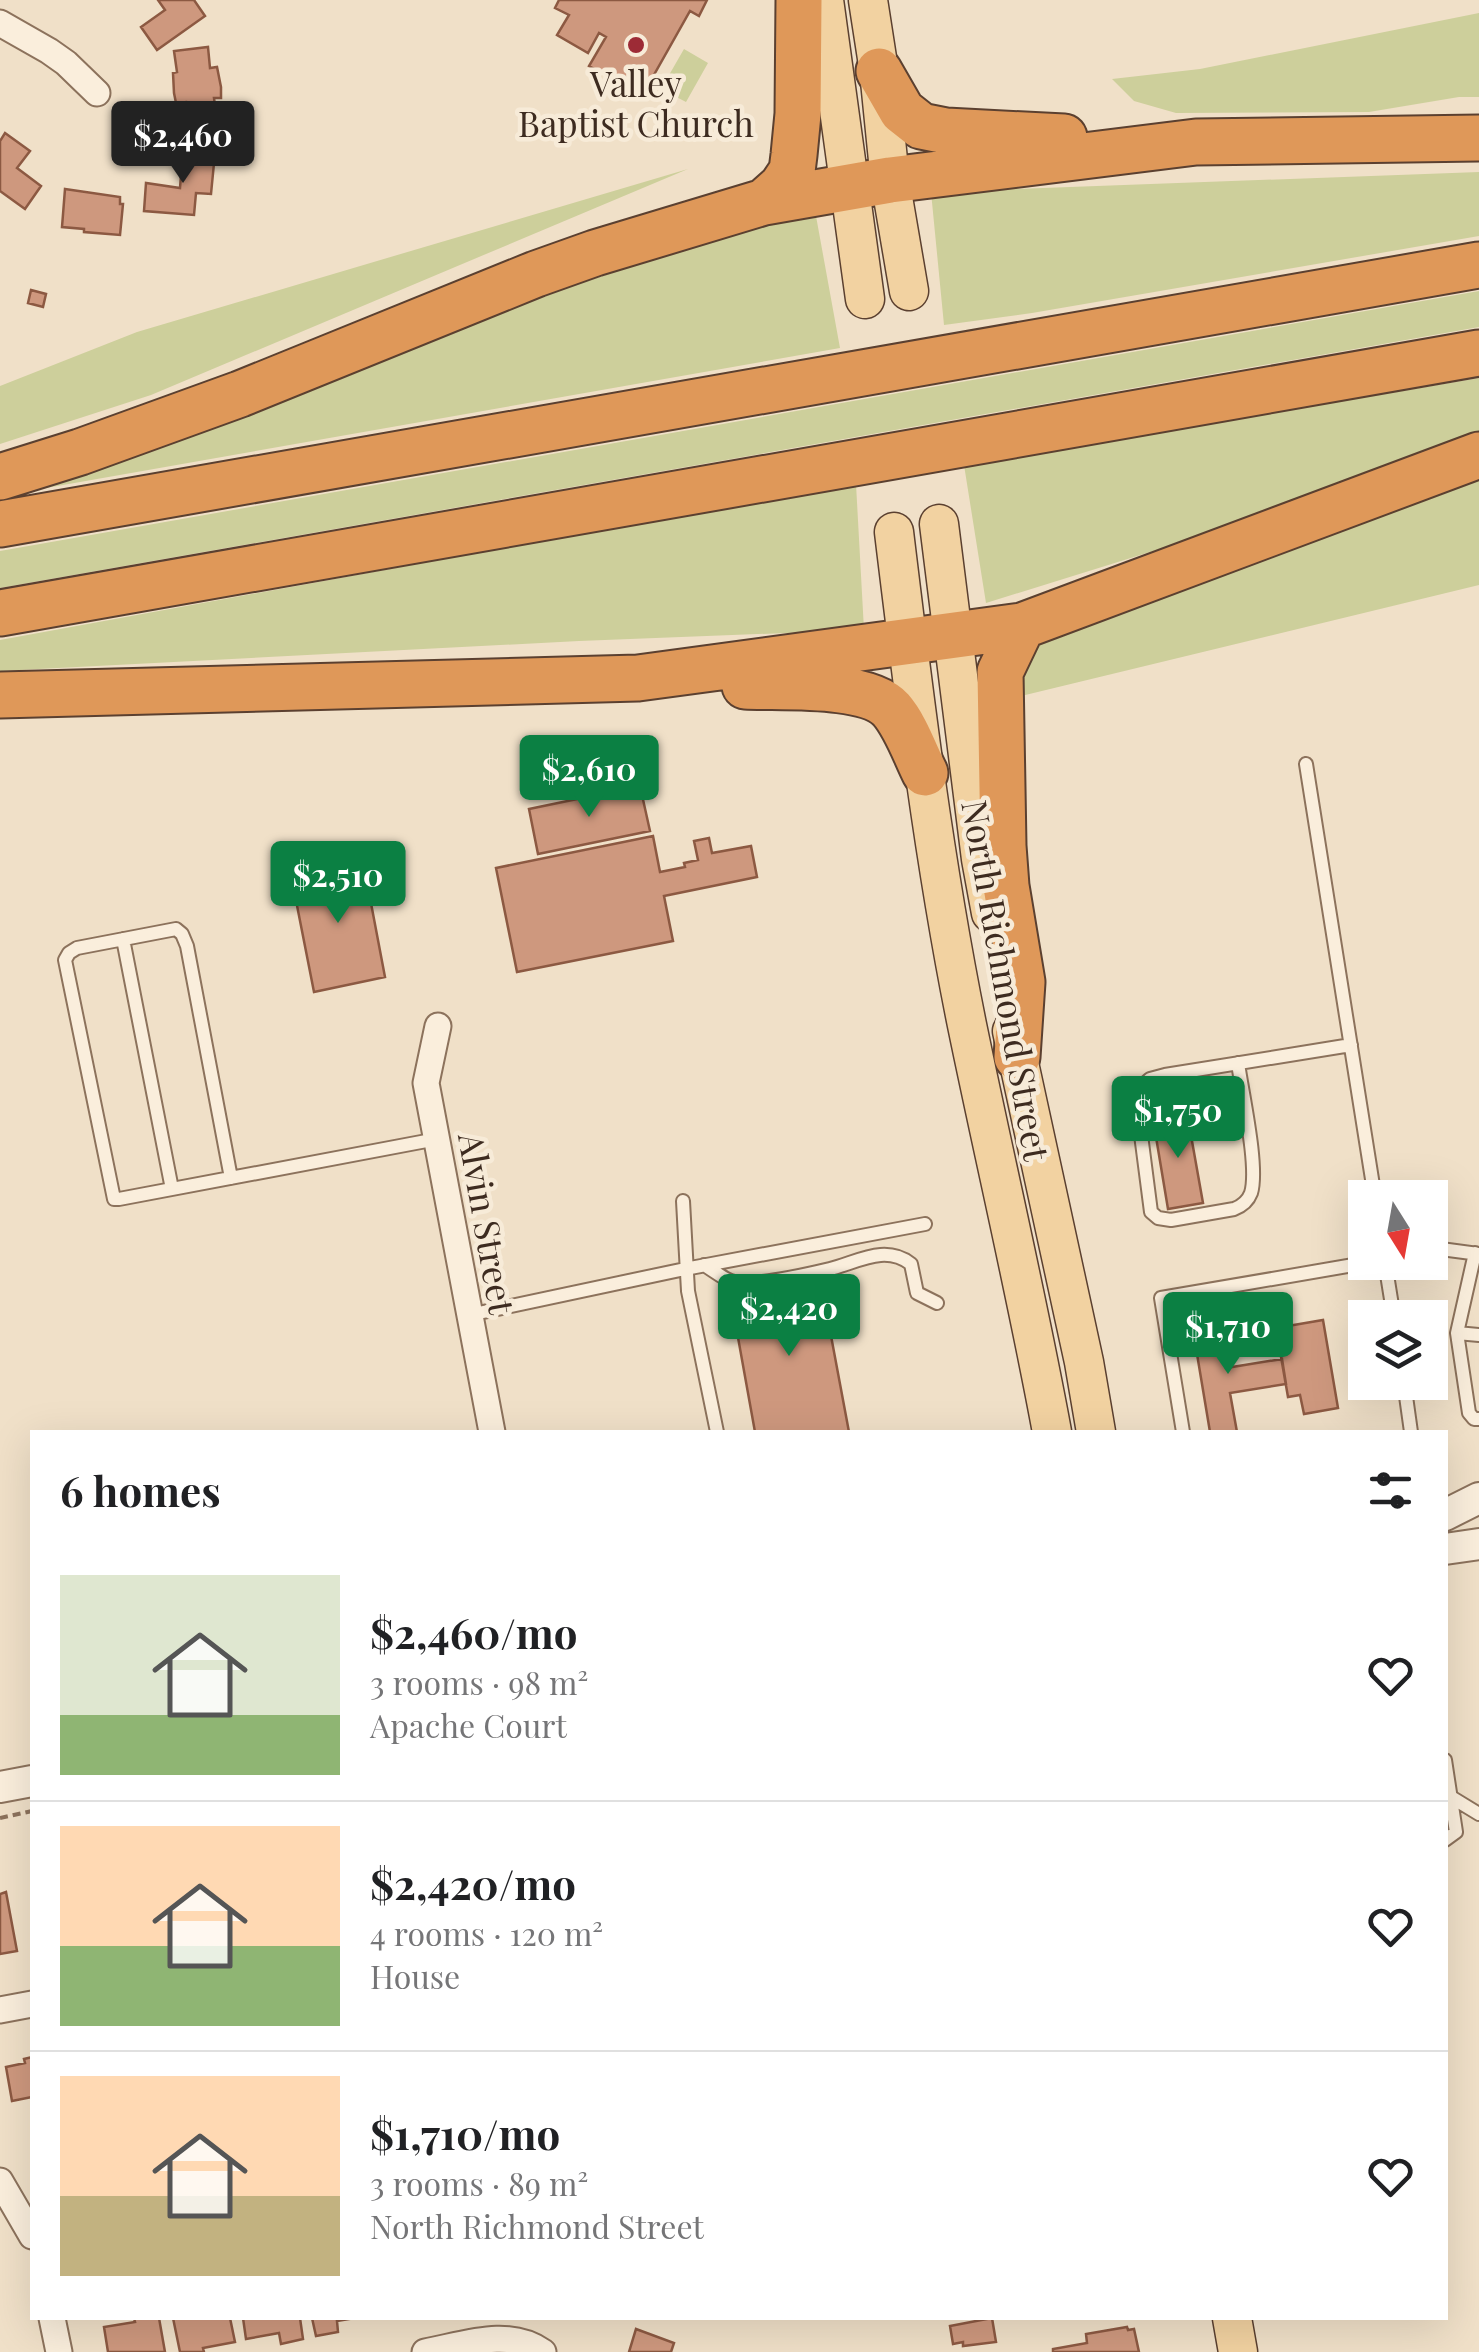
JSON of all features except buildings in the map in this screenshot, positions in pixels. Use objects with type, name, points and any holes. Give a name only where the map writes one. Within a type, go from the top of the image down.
[{"type":"highway","points":[[764,202],[792,171],[798,114],[799,0]]},
{"type":"highway","points":[[879,71],[902,111],[927,127],[1032,136],[1125,136],[1196,142],[1479,138]]},
{"type":"highway","points":[[0,477],[240,394],[595,253],[764,202],[870,184],[1196,142]]},
{"type":"highway","points":[[0,524],[1479,266]]},
{"type":"highway","points":[[0,613],[1479,353]]},
{"type":"highway","points":[[0,695],[638,678],[1022,626],[1479,455]]},
{"type":"highway","points":[[1017,1057],[1022,982],[1003,846],[1000,672],[1022,626]]},
{"type":"highway","points":[[638,678],[837,689],[872,696],[894,712],[924,773]]},
{"type":"main road","points":[[824,0],[870,184],[909,291]]},
{"type":"main road","points":[[864,299],[879,71],[868,0]]},
{"type":"main road","name":"North Richmond Street","points":[[939,524],[981,858],[1017,1057],[1096,1430]]},
{"type":"main road","name":"North Richmond Street","points":[[894,532],[945,907],[1052,1430]]},
{"type":"main road","points":[[1232,2320],[1238,2352]]},
{"type":"street","points":[[0,23],[66,62],[97,93]]},
{"type":"street","name":"Alvin Street","points":[[438,1026],[426,1083],[492,1430]]},
{"type":"street","points":[[1448,1495],[1479,1490]]},
{"type":"street","points":[[1448,1514],[1479,1498]]},
{"type":"street","points":[[0,1787],[30,1781]]},
{"type":"street","points":[[0,2010],[30,2004]]},
{"type":"street","points":[[0,2181],[30,2233]]},
{"type":"street","points":[[52,2320],[59,2352]]},
{"type":"street","points":[[425,2352],[499,2338],[520,2340],[543,2352]]},
{"type":"lane","points":[[1306,764],[1372,1180]]},
{"type":"lane","points":[[230,1178],[182,934],[176,929],[77,948],[69,953],[66,960],[114,1198],[172,1189],[437,1140]]},
{"type":"lane","points":[[124,939],[172,1189]]},
{"type":"lane","points":[[1238,1063],[1254,1168],[1250,1196],[1234,1209],[1170,1220],[1158,1218],[1151,1212],[1144,1159],[1137,1104],[1141,1087],[1165,1074],[1350,1045]]},
{"type":"lane","points":[[683,1200],[685,1269],[717,1430]]},
{"type":"lane","points":[[469,1315],[704,1265],[925,1224]]},
{"type":"lane","points":[[1448,1250],[1477,1253],[1456,1332],[1469,1414],[1479,1419]]},
{"type":"lane","points":[[704,1265],[730,1281],[748,1284],[833,1268],[878,1254],[894,1255],[911,1264],[917,1293],[936,1303]]},
{"type":"lane","points":[[1183,1430],[1160,1298],[1348,1266]]},
{"type":"lane","points":[[1456,1332],[1479,1334]]},
{"type":"lane","points":[[1407,1400],[1411,1430]]},
{"type":"lane","points":[[1448,1778],[1449,1836]]},
{"type":"lane","points":[[1451,1797],[1479,1814]]},
{"type":"path","points":[[0,1818],[30,1811]]},
{"type":"green space","points":[[1479,13],[1479,97],[1369,112],[1176,113],[1134,101],[1112,79],[1200,69]]},
{"type":"green space","points":[[684,49],[708,63],[686,102],[661,89]]},
{"type":"green space","points":[[688,169],[151,395],[0,444],[0,386],[137,332]]},
{"type":"green space","points":[[1479,172],[1479,236],[944,325],[931,192]]},
{"type":"green space","points":[[787,214],[816,216],[840,348],[29,491],[397,345]]},
{"type":"green space","points":[[1479,291],[1479,327],[0,588],[0,551]]},
{"type":"green space","points":[[1479,378],[1479,439],[1327,497],[986,603],[964,465]]},
{"type":"green space","points":[[1479,480],[1479,585],[1009,699],[1025,646],[1153,596]]},
{"type":"green space","points":[[856,484],[864,630],[0,671],[0,640]]},
{"type":"place","name":"Valley Baptist Church","points":[[636,45]]}]
